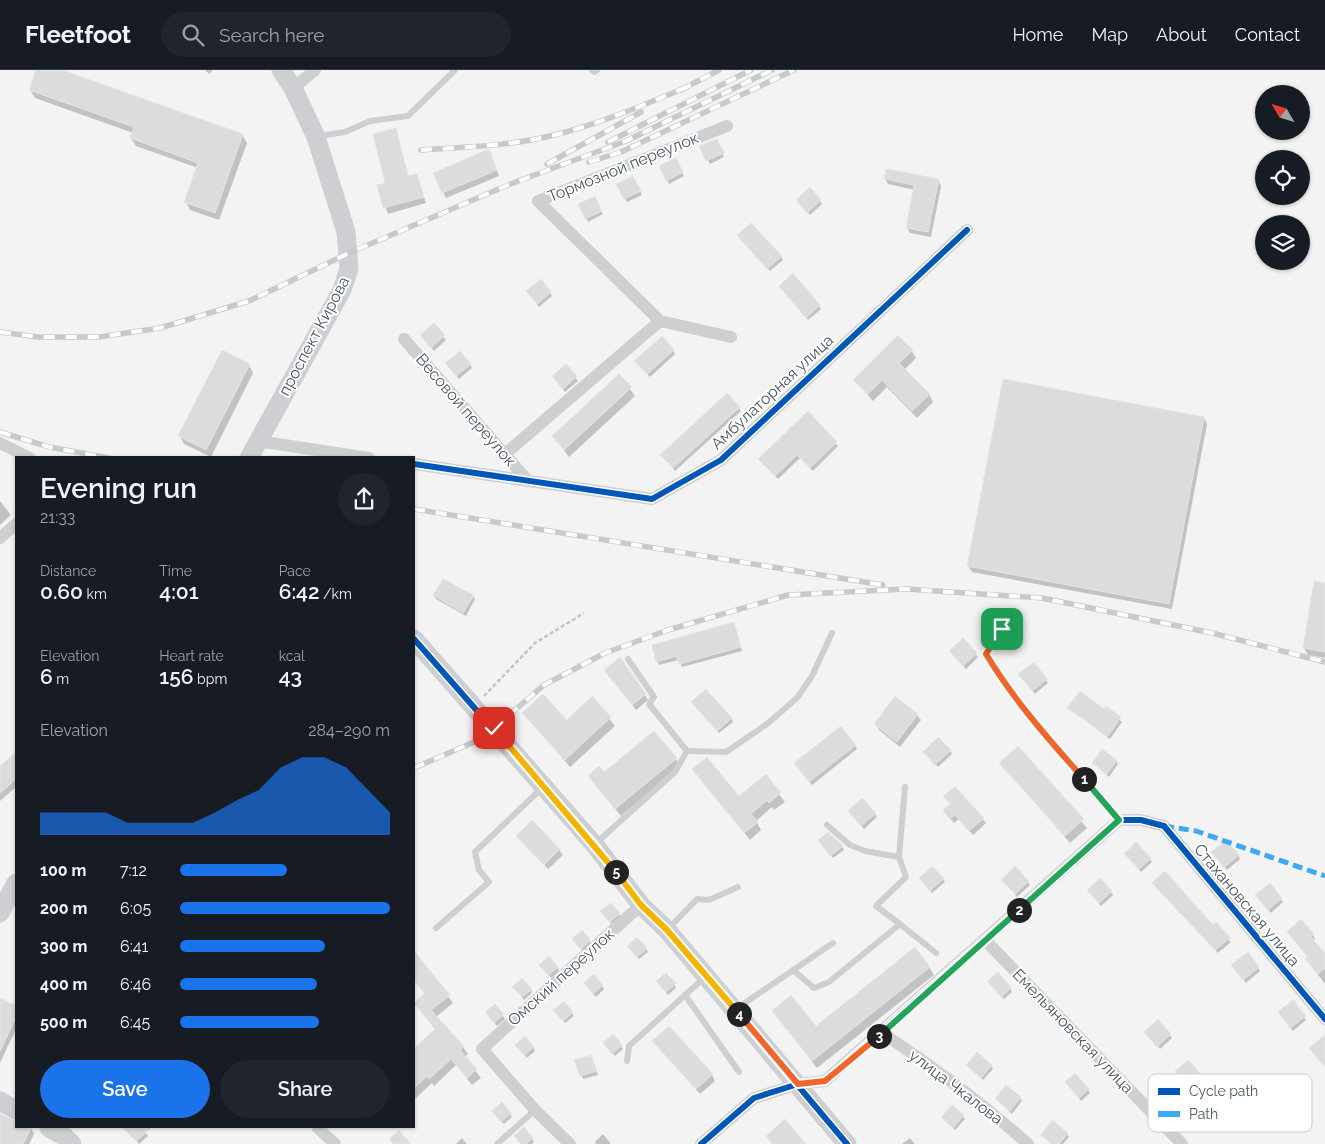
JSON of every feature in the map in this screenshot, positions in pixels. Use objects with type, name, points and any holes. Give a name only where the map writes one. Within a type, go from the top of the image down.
[{"type":"street","name":"проспект Кирова","points":[[254,449],[342,290],[349,269],[346,232],[316,137],[293,88],[281,70]]},
{"type":"street","points":[[293,88],[315,70]]},
{"type":"street","name":"Тормозной переулок","points":[[660,320],[538,201],[727,126]]},
{"type":"street","name":"Амбулаторная улица","points":[[415,464],[652,499],[721,460],[967,230]]},
{"type":"street","points":[[504,454],[660,320],[731,337]]},
{"type":"street","name":"Весовой переулок","points":[[404,339],[528,480]]},
{"type":"street","points":[[0,443],[26,456]]},
{"type":"street","points":[[254,449],[344,456]]},
{"type":"street","points":[[0,538],[15,525]]},
{"type":"street","points":[[415,640],[594,844],[641,905],[667,930],[848,1144]]},
{"type":"street","points":[[701,1144],[754,1098],[798,1084],[825,1081],[882,1033],[1119,820]]},
{"type":"street","name":"Стахановская улица","points":[[1119,820],[1142,820],[1164,826],[1325,1019]]},
{"type":"street","points":[[0,913],[15,885]]},
{"type":"street","name":"Омский переулок","points":[[535,1110],[482,1048],[641,905]]},
{"type":"street","name":"Емельяновская улица","points":[[985,940],[1148,1109]]},
{"type":"street","name":"улица Чкалова","points":[[882,1033],[979,1102],[1028,1144]]},
{"type":"street","points":[[0,1101],[15,1109]]},
{"type":"street","points":[[535,1110],[570,1144]]},
{"type":"street","points":[[49,1128],[64,1136],[72,1144]]},
{"type":"street","points":[[318,1128],[334,1144]]},
{"type":"street","name":"Емельяновская улица","points":[[1170,1132],[1182,1144]]},
{"type":"lane","points":[[316,137],[345,132],[370,121],[408,116],[455,70]]},
{"type":"lane","points":[[592,70],[595,72],[597,70]]},
{"type":"lane","points":[[1002,629],[986,654],[999,675],[1049,740],[1119,820]]},
{"type":"lane","points":[[628,659],[654,697],[649,704],[687,751],[726,752],[767,724],[797,698],[812,676],[832,633]]},
{"type":"lane","points":[[594,844],[675,772],[687,751]]},
{"type":"lane","points":[[436,928],[489,882],[479,870],[475,852],[544,786]]},
{"type":"lane","points":[[904,787],[899,856],[906,877],[876,906],[936,953]]},
{"type":"lane","points":[[827,824],[850,845],[865,851],[899,856]]},
{"type":"lane","points":[[667,930],[696,899],[709,900],[738,887]]},
{"type":"lane","points":[[793,970],[814,988],[829,982],[900,924]]},
{"type":"lane","points":[[736,1010],[833,942]]},
{"type":"lane","points":[[626,1061],[629,1046],[706,976]]},
{"type":"lane","points":[[685,995],[739,1072]]},
{"type":"lane","points":[[496,1144],[535,1110]]},
{"type":"path","points":[[475,707],[535,643],[584,613]]},
{"type":"building","points":[[36,70],[62,70],[243,134],[215,213],[184,202],[198,163],[130,138],[134,127],[29,90]]},
{"type":"building","points":[[396,128],[408,176],[417,174],[424,197],[383,208],[377,185],[385,183],[373,134]]},
{"type":"building","points":[[717,139],[724,153],[706,161],[699,146]]},
{"type":"building","points":[[489,149],[497,170],[442,193],[433,173]]},
{"type":"building","points":[[676,158],[683,172],[666,181],[659,166]]},
{"type":"building","points":[[886,169],[939,179],[928,232],[906,228],[914,185],[884,179]]},
{"type":"building","points":[[633,176],[641,191],[624,199],[616,184]]},
{"type":"building","points":[[810,187],[821,200],[807,213],[796,200]]},
{"type":"building","points":[[595,196],[602,211],[585,219],[578,204]]},
{"type":"building","points":[[751,223],[782,256],[767,269],[737,235]]},
{"type":"building","points":[[793,273],[820,305],[806,318],[779,286]]},
{"type":"building","points":[[541,279],[551,292],[537,304],[526,291]]},
{"type":"building","points":[[434,323],[445,335],[431,348],[420,335]]},
{"type":"building","points":[[898,335],[913,350],[899,363],[930,394],[912,411],[882,380],[868,394],[853,380]]},
{"type":"building","points":[[662,336],[674,350],[647,374],[634,361]]},
{"type":"building","points":[[222,350],[250,364],[206,450],[178,436]]},
{"type":"building","points":[[460,351],[471,364],[456,376],[445,363]]},
{"type":"building","points":[[566,364],[577,376],[563,389],[552,376]]},
{"type":"building","points":[[619,374],[632,387],[564,450],[552,436]]},
{"type":"building","points":[[1003,379],[1204,417],[1169,604],[967,566]]},
{"type":"building","points":[[727,393],[740,407],[673,468],[660,455]]},
{"type":"building","points":[[808,411],[837,442],[810,468],[797,455],[775,476],[758,459]]},
{"type":"building","points":[[443,579],[474,595],[463,613],[433,595]]},
{"type":"building","points":[[1314,581],[1325,583],[1325,652],[1303,648]]},
{"type":"building","points":[[734,622],[741,647],[679,664],[676,656],[656,662],[652,645]]},
{"type":"building","points":[[963,638],[977,653],[963,666],[949,651]]},
{"type":"building","points":[[620,657],[646,694],[632,705],[604,670]]},
{"type":"building","points":[[1034,662],[1047,679],[1032,691],[1018,674]]},
{"type":"building","points":[[706,689],[732,718],[717,731],[691,702]]},
{"type":"building","points":[[1080,691],[1104,709],[1106,706],[1121,717],[1108,736],[1067,708]]},
{"type":"building","points":[[543,694],[567,720],[592,696],[611,717],[565,760],[522,713]]},
{"type":"building","points":[[895,696],[918,714],[897,742],[874,724]]},
{"type":"building","points":[[841,726],[856,745],[809,782],[794,763]]},
{"type":"building","points":[[654,731],[677,758],[615,809],[588,776],[599,766],[604,772]]},
{"type":"building","points":[[938,737],[951,750],[935,765],[923,752]]},
{"type":"building","points":[[1018,746],[1084,819],[1065,836],[999,763]]},
{"type":"building","points":[[1102,749],[1117,760],[1107,774],[1092,763]]},
{"type":"building","points":[[15,753],[15,780],[0,793],[0,766]]},
{"type":"building","points":[[707,757],[739,796],[766,774],[781,793],[769,803],[767,800],[751,814],[758,822],[744,833],[692,769]]},
{"type":"building","points":[[955,787],[984,818],[969,831],[955,815],[950,819],[943,810],[950,804],[943,796]]},
{"type":"building","points":[[862,798],[876,813],[861,826],[848,811]]},
{"type":"building","points":[[532,820],[560,849],[544,865],[516,836]]},
{"type":"building","points":[[828,832],[843,846],[830,856],[818,840]]},
{"type":"building","points":[[1226,840],[1239,855],[1224,867],[1211,852]]},
{"type":"building","points":[[1136,842],[1151,858],[1139,869],[1124,854]]},
{"type":"building","points":[[932,866],[944,878],[930,891],[919,878]]},
{"type":"building","points":[[1015,866],[1029,881],[1015,894],[1001,880]]},
{"type":"building","points":[[1165,871],[1213,925],[1216,922],[1230,938],[1215,950],[1152,883]]},
{"type":"building","points":[[1100,878],[1112,891],[1099,903],[1087,890]]},
{"type":"building","points":[[1270,883],[1282,898],[1268,910],[1255,895]]},
{"type":"building","points":[[611,903],[620,913],[610,922],[600,911]]},
{"type":"building","points":[[1301,919],[1314,934],[1311,937],[1325,953],[1325,968],[1318,974],[1305,959],[1308,957],[1287,932]]},
{"type":"building","points":[[582,930],[590,940],[581,949],[572,939]]},
{"type":"building","points":[[637,937],[647,948],[637,957],[627,946]]},
{"type":"building","points":[[915,947],[930,967],[812,1061],[772,1011],[791,995],[816,1026]]},
{"type":"building","points":[[415,952],[450,995],[431,1010],[464,1046],[460,1050],[477,1069],[467,1078],[451,1059],[429,1079],[427,1076],[415,1087],[415,1048],[435,1029],[415,1004],[425,993],[415,981]]},
{"type":"building","points":[[1248,952],[1259,967],[1243,980],[1231,965]]},
{"type":"building","points":[[549,956],[558,967],[548,975],[539,965]]},
{"type":"building","points":[[998,972],[1011,988],[1001,997],[987,981]]},
{"type":"building","points":[[666,973],[676,983],[666,992],[656,981]]},
{"type":"building","points":[[594,974],[603,985],[593,994],[584,983]]},
{"type":"building","points":[[522,978],[532,989],[522,997],[512,987]]},
{"type":"building","points":[[0,998],[15,1006],[15,1019],[0,1051]]},
{"type":"building","points":[[1293,1000],[1306,1016],[1290,1028],[1278,1012]]},
{"type":"building","points":[[564,1001],[573,1012],[563,1021],[553,1010]]},
{"type":"building","points":[[495,1004],[504,1014],[494,1023],[485,1012]]},
{"type":"building","points":[[1158,1019],[1171,1034],[1157,1047],[1144,1032]]},
{"type":"building","points":[[669,1026],[713,1074],[696,1089],[652,1041]]},
{"type":"building","points":[[613,1034],[622,1045],[612,1054],[603,1043]]},
{"type":"building","points":[[1325,1035],[1325,1067],[1309,1048]]},
{"type":"building","points":[[525,1036],[534,1047],[524,1055],[515,1045]]},
{"type":"building","points":[[977,1052],[992,1065],[981,1078],[966,1065]]},
{"type":"building","points":[[591,1055],[597,1071],[580,1076],[574,1060]]},
{"type":"building","points":[[1188,1060],[1201,1074],[1178,1074],[1175,1071]]},
{"type":"building","points":[[1075,1073],[1089,1089],[1079,1098],[1065,1082]]},
{"type":"building","points":[[1006,1085],[1021,1097],[1010,1111],[995,1099]]},
{"type":"building","points":[[502,1102],[511,1113],[501,1122],[492,1111]]},
{"type":"building","points":[[952,1105],[964,1115],[953,1128],[941,1117]]},
{"type":"building","points":[[0,1114],[15,1121],[15,1128],[31,1128],[23,1144],[0,1144]]},
{"type":"building","points":[[785,1119],[806,1144],[772,1144],[766,1136]]},
{"type":"building","points":[[1052,1120],[1068,1133],[1059,1144],[1052,1144],[1041,1135]]},
{"type":"building","points":[[524,1127],[533,1138],[526,1144],[521,1144],[514,1136]]},
{"type":"building","points":[[123,1128],[151,1128],[136,1141]]},
{"type":"building","points":[[399,1130],[411,1144],[393,1144],[389,1139]]},
{"type":"railway","points":[[681,90],[719,70]]},
{"type":"railway","points":[[608,142],[751,70]]},
{"type":"railway","points":[[0,332],[38,337],[99,337],[160,328],[249,301],[349,253],[508,185],[626,141],[772,70]]},
{"type":"railway","points":[[589,162],[621,152],[794,70]]},
{"type":"railway","points":[[421,150],[505,144],[538,139],[605,120],[687,87]]},
{"type":"railway","points":[[547,164],[641,112]]},
{"type":"railway","points":[[0,432],[49,447],[98,456]]},
{"type":"railway","points":[[415,509],[883,585]]},
{"type":"railway","points":[[415,768],[474,742],[494,728],[544,685],[605,653],[668,630],[788,595],[906,589],[1042,598],[1212,633],[1325,662]]},
{"type":"marked path","points":[[1164,826],[1196,831],[1325,876]]},
{"type":"cycle path","points":[[415,464],[652,499],[721,460],[967,230]]},
{"type":"cycle path","points":[[415,640],[594,844],[641,905],[667,930],[847,1144]]},
{"type":"cycle path","points":[[701,1144],[754,1098],[798,1084],[825,1081],[1119,820],[1141,820],[1164,826],[1325,1019]]},
{"type":"route","points":[[494,728],[594,844],[641,905],[667,930],[798,1084],[825,1081],[882,1033],[1119,820],[1049,740],[999,675],[986,654],[1002,629]]}]
